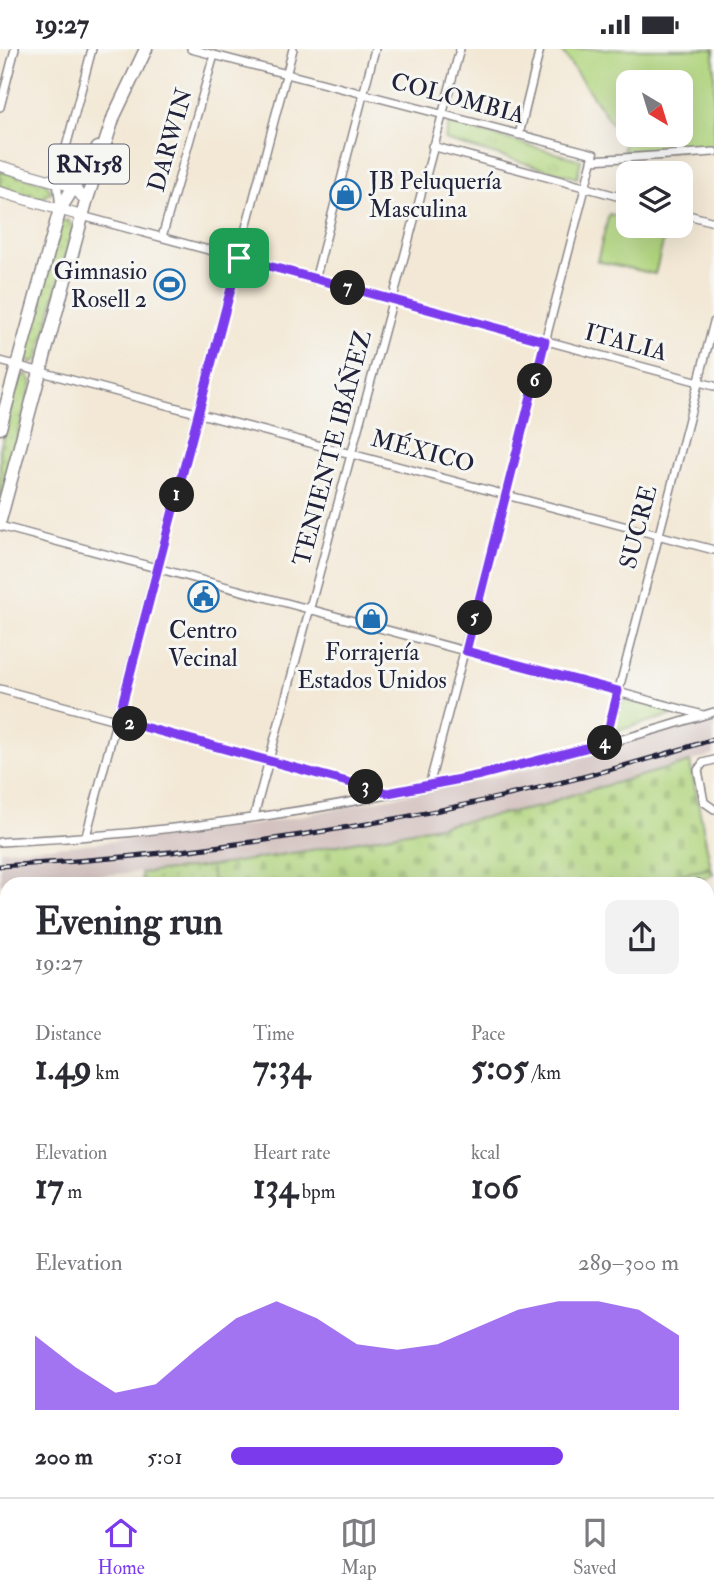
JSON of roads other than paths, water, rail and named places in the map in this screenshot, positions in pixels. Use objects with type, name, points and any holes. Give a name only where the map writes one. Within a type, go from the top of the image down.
[{"type":"highway","name":"RN158","points":[[0,428],[60,209],[114,116],[146,49]]},
{"type":"highway","name":"RN158","points":[[0,520],[82,216],[114,116]]},
{"type":"main road","points":[[0,166],[74,187],[86,202]]},
{"type":"main road","points":[[0,192],[82,216]]},
{"type":"street","points":[[0,107],[15,49]]},
{"type":"street","points":[[60,209],[57,181],[92,49]]},
{"type":"street","name":"COLOMBIA","points":[[191,49],[287,72],[593,157],[714,152]]},
{"type":"street","points":[[86,836],[293,49]]},
{"type":"street","points":[[315,279],[375,49]]},
{"type":"street","name":"TENIENTE IBÁÑEZ","points":[[254,817],[440,114],[460,49]]},
{"type":"street","points":[[519,135],[540,49]]},
{"type":"street","name":"DARWIN","points":[[162,237],[214,54]]},
{"type":"street","points":[[432,146],[616,196]]},
{"type":"street","points":[[429,786],[593,157]]},
{"type":"street","name":"ITALIA","points":[[82,216],[714,386]]},
{"type":"street","points":[[693,216],[714,222]]},
{"type":"street","name":"SUCRE","points":[[605,743],[714,322]]},
{"type":"street","name":"MÉXICO","points":[[0,361],[351,451],[714,549]]},
{"type":"street","points":[[0,526],[703,715]]},
{"type":"street","points":[[0,689],[388,793]]},
{"type":"street","points":[[0,842],[86,836],[254,817],[429,786],[605,743],[714,712]]},
{"type":"street","points":[[714,760],[703,763],[698,770],[705,804],[714,809]]},
{"type":"railway","points":[[0,866],[179,851],[361,825],[541,788],[714,739]]},
{"type":"place","name":"JB Peluquería Masculina","points":[[346,195]]},
{"type":"place","name":"Gimnasio Rosell 2","points":[[170,285]]},
{"type":"place","name":"Centro Vecinal","points":[[203,596]]},
{"type":"place","name":"Forrajería Estados Unidos","points":[[372,618]]}]
